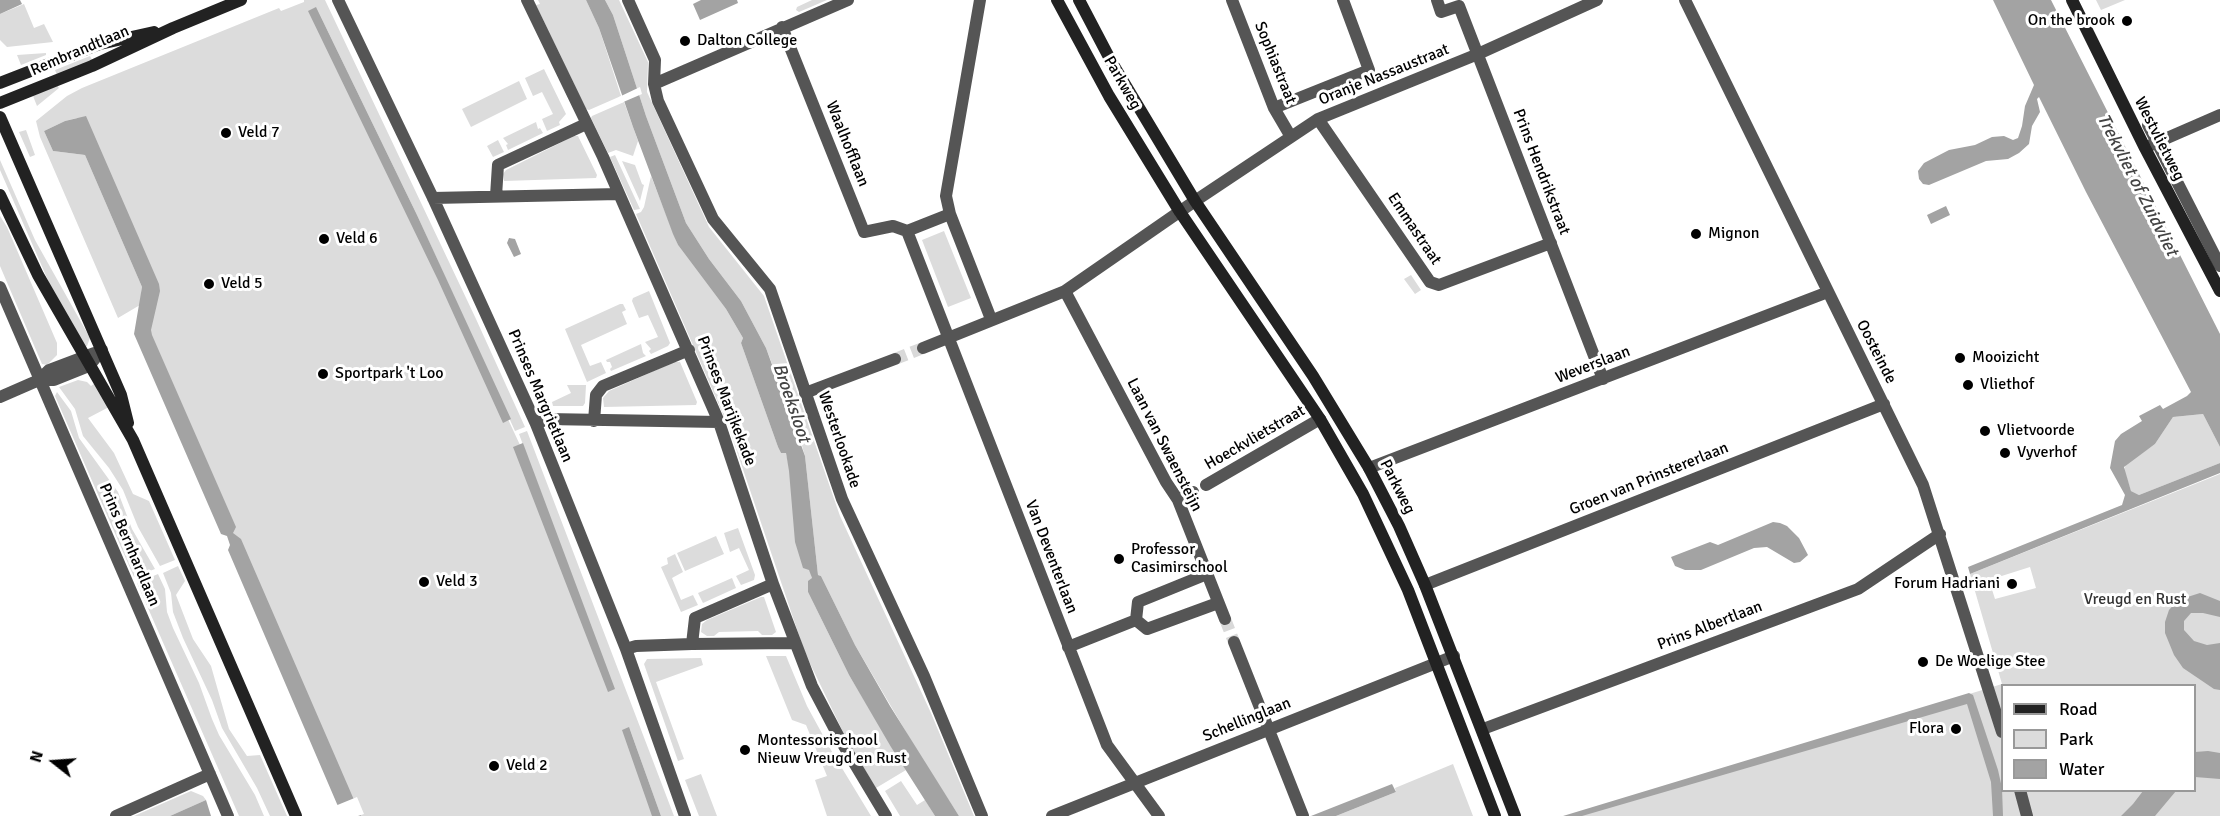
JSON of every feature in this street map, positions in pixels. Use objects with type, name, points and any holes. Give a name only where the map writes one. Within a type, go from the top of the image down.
[{"type":"street","name":"Rembrandtlaan","points":[[0,103],[92,66],[173,28],[241,0]]},
{"type":"street","name":"Prinses Margrietlaan","points":[[338,0],[434,198],[536,424],[626,650],[685,816]]},
{"type":"street","name":"Prinses Marijkekade","points":[[527,0],[619,194],[719,422],[773,584],[812,686],[841,741],[886,816]]},
{"type":"street","name":"Westerlookade","points":[[628,0],[655,60],[654,84],[658,100],[715,223],[770,289],[842,499],[924,676],[982,816]]},
{"type":"street","points":[[654,84],[848,0]]},
{"type":"street","points":[[980,0],[946,196],[950,214],[991,319]]},
{"type":"street","name":"Parkweg","points":[[1058,0],[1109,96],[1180,212],[1320,418],[1363,494],[1384,537],[1437,663],[1495,816]]},
{"type":"street","name":"Parkweg","points":[[1079,0],[1111,61],[1195,201],[1313,376],[1369,468],[1399,526],[1425,585],[1515,816]]},
{"type":"street","name":"Sophiastraat","points":[[1232,0],[1274,108],[1291,137]]},
{"type":"street","name":"Oranje Nassaustraat","points":[[1274,108],[1369,70],[1342,0]]},
{"type":"street","name":"Oranje Nassaustraat","points":[[1195,201],[1318,119],[1478,54],[1597,0]]},
{"type":"street","name":"Oosteinde","points":[[1685,0],[1923,485],[2001,729]]},
{"type":"street","name":"Westvlietweg","points":[[2072,0],[2145,148],[2220,291]]},
{"type":"street","name":"Prins Hendrikstraat","points":[[1439,6],[1459,6],[1603,379]]},
{"type":"street","name":"Waalhofflaan","points":[[782,27],[864,232],[894,226],[907,231]]},
{"type":"street","name":"Rembrandtlaan","points":[[0,83],[100,45],[173,28]]},
{"type":"street","points":[[2145,148],[2220,115]]},
{"type":"street","points":[[0,117],[121,395],[133,440]]},
{"type":"street","name":"Emmastraat","points":[[1318,119],[1430,282],[1439,285],[1551,243]]},
{"type":"street","points":[[495,196],[498,165],[586,124]]},
{"type":"street","name":"Westvlietweg","points":[[2148,125],[2220,266]]},
{"type":"street","points":[[434,198],[619,194]]},
{"type":"street","points":[[0,195],[38,275],[133,440],[296,816]]},
{"type":"street","points":[[922,348],[1065,291],[1195,201]]},
{"type":"street","points":[[907,231],[950,214]]},
{"type":"street","name":"Van Deventerlaan","points":[[907,231],[1107,745],[1159,816]]},
{"type":"street","name":"Prins Bernhardlaan","points":[[0,287],[228,816]]},
{"type":"street","name":"Laan van Swaensteijn","points":[[1065,291],[1160,471],[1178,500],[1225,619]]},
{"type":"street","name":"Weverslaan","points":[[1369,468],[1828,292]]},
{"type":"street","points":[[0,397],[39,380],[49,370],[86,361],[102,350]]},
{"type":"street","points":[[594,421],[596,395],[603,386],[689,350]]},
{"type":"street","points":[[805,393],[895,358]]},
{"type":"street","name":"Groen van Prinstererlaan","points":[[1425,585],[1884,404]]},
{"type":"street","name":"Hoeckvlietstraat","points":[[1206,485],[1320,418]]},
{"type":"street","points":[[536,424],[547,419],[719,422]]},
{"type":"street","points":[[1178,500],[1193,492]]},
{"type":"street","name":"Prins Albertlaan","points":[[1482,729],[1858,589],[1940,534]]},
{"type":"street","points":[[1136,620],[1138,602],[1207,574]]},
{"type":"street","points":[[692,644],[695,618],[773,584]]},
{"type":"street","points":[[1136,620],[1147,629],[1218,603]]},
{"type":"street","points":[[1068,647],[1136,620]]},
{"type":"street","points":[[1234,642],[1303,816]]},
{"type":"street","points":[[626,650],[636,646],[794,643]]},
{"type":"street","name":"Schellinglaan","points":[[1052,816],[1454,656]]},
{"type":"street","points":[[116,816],[210,774]]},
{"type":"street","points":[[2021,792],[2027,816]]},
{"type":"green space","name":"Sportpark 't Loo","points":[[304,0],[325,0],[525,427],[515,431],[417,215],[316,7],[520,445],[614,689],[519,434],[527,431],[674,816],[661,816],[629,727],[658,816],[352,816],[141,330],[149,283],[77,118],[44,131],[53,151],[85,155],[142,287],[140,305],[118,318],[40,137],[36,121],[67,96],[82,88],[279,8],[281,11],[304,2]]},
{"type":"green space","points":[[538,0],[586,0],[599,28],[621,96],[589,110],[586,109],[536,5],[540,4]]},
{"type":"green space","points":[[605,0],[619,0],[648,62],[647,92],[709,227],[764,296],[840,516],[931,713],[974,816],[959,816],[919,754],[855,645],[821,576],[818,575],[805,456],[798,432],[766,348],[741,301],[709,259],[686,223],[646,116],[613,15]]},
{"type":"green space","points":[[812,0],[827,0],[799,12],[796,10],[797,7]]},
{"type":"green space","points":[[2096,0],[2125,0],[2101,10]]},
{"type":"green space","points":[[24,4],[34,28],[44,24],[53,42],[7,47],[0,40],[0,14]]},
{"type":"green space","points":[[46,53],[46,55],[21,65],[17,55]]},
{"type":"green space","points":[[90,56],[92,60],[57,75],[55,70]]},
{"type":"green space","points":[[544,69],[566,114],[559,122],[560,125],[547,131],[542,119],[553,114],[542,92],[533,96],[525,78]]},
{"type":"green space","points":[[519,81],[527,99],[471,127],[462,109]]},
{"type":"green space","points":[[57,85],[59,88],[37,106],[33,96]]},
{"type":"green space","points":[[624,102],[638,141],[633,156],[616,150],[608,153],[591,118]]},
{"type":"green space","points":[[536,122],[538,129],[540,128],[543,133],[508,150],[506,145],[508,144],[503,138]]},
{"type":"green space","points":[[26,130],[35,155],[30,157],[19,132]]},
{"type":"green space","points":[[578,136],[597,175],[596,178],[504,181],[503,174],[506,170]]},
{"type":"green space","points":[[498,140],[504,152],[493,157],[487,146]]},
{"type":"green space","points":[[615,155],[640,209],[634,210],[610,157]]},
{"type":"green space","points":[[0,160],[35,240],[90,338],[87,346],[84,347],[57,301],[0,170]]},
{"type":"green space","points":[[622,161],[635,165],[644,185],[640,201]]},
{"type":"green space","points":[[651,176],[678,245],[726,309],[743,338],[741,343],[778,447],[781,453],[786,453],[812,578],[808,592],[849,675],[906,770],[876,788],[846,738],[805,653],[729,428],[636,214],[644,207]]},
{"type":"green space","points":[[0,216],[7,227],[57,343],[57,355],[47,365],[42,364],[0,266]]},
{"type":"green space","points":[[944,231],[971,298],[948,307],[922,240]]},
{"type":"green space","points":[[1411,275],[1421,290],[1415,294],[1404,279]]},
{"type":"green space","points":[[649,291],[670,343],[651,354],[649,351],[651,349],[645,342],[658,337],[648,315],[639,318],[632,301],[633,298]]},
{"type":"green space","points":[[623,304],[626,310],[622,312],[627,324],[581,345],[590,366],[601,362],[606,373],[587,382],[565,329]]},
{"type":"green space","points":[[641,344],[646,356],[611,371],[610,362],[606,360]]},
{"type":"green space","points":[[674,362],[680,362],[697,402],[696,405],[604,407],[603,398],[609,391]]},
{"type":"green space","points":[[78,380],[87,382],[91,386],[95,383],[109,407],[88,418],[114,453],[133,494],[149,501],[175,560],[160,566],[138,527],[123,490],[109,468],[83,436],[75,409],[59,387]]},
{"type":"green space","points":[[567,385],[586,385],[583,406],[553,406],[552,402],[571,393]]},
{"type":"green space","points":[[57,392],[71,411],[79,438],[118,492],[132,529],[155,569],[134,577],[55,396]]},
{"type":"green space","points":[[2203,414],[2220,447],[2220,463],[2139,495],[2131,491],[2124,470],[2126,464],[2155,444],[2173,417]]},
{"type":"green space","name":"Vreugd en Rust","points":[[2220,474],[2220,816],[1570,816],[2001,684],[2001,792],[2196,792],[2196,684],[2002,684],[1970,574]],"holes":[[[2030,567],[2036,588],[1995,599],[1989,580]]]},
{"type":"green space","points":[[738,528],[755,575],[754,580],[741,585],[736,576],[749,570],[739,548],[730,552],[724,533]]},
{"type":"green space","points":[[716,536],[724,554],[685,571],[677,553]]},
{"type":"green space","points":[[675,554],[683,572],[672,578],[681,600],[693,595],[698,605],[681,612],[661,567],[668,564],[667,558]]},
{"type":"green space","points":[[178,566],[185,581],[176,595],[193,639],[211,666],[229,729],[247,756],[260,755],[287,816],[270,816],[257,788],[222,728],[173,612],[171,593],[163,573]]},
{"type":"green space","points":[[158,574],[165,589],[167,612],[173,628],[199,683],[219,735],[255,795],[264,816],[239,816],[137,583]]},
{"type":"green space","points":[[732,578],[736,588],[703,603],[698,593]]},
{"type":"green space","points":[[764,597],[776,632],[772,635],[762,635],[758,631],[719,632],[714,636],[707,636],[701,632],[702,624],[707,620]]},
{"type":"green space","points":[[766,656],[786,656],[807,706],[871,816],[827,816],[815,780],[827,776],[806,725],[792,720]]},
{"type":"green space","points":[[701,658],[703,665],[656,682],[684,759],[678,761],[644,664],[647,659]]},
{"type":"green space","points":[[1453,764],[1473,816],[1336,816],[1396,792],[1395,788]]},
{"type":"green space","points":[[701,774],[717,816],[699,816],[685,780]]},
{"type":"green space","points":[[901,781],[917,805],[925,800],[935,816],[900,816],[885,791]]},
{"type":"green space","points":[[191,791],[203,796],[206,800],[170,816],[134,816]]},
{"type":"water","points":[[0,0],[20,0],[22,4],[0,14]]},
{"type":"water","points":[[586,0],[605,0],[613,15],[646,116],[686,223],[709,259],[741,301],[766,348],[805,456],[818,575],[821,576],[855,645],[890,706],[959,816],[935,816],[849,675],[808,592],[808,581],[812,578],[809,570],[803,568],[795,542],[786,453],[781,453],[778,447],[741,343],[743,338],[726,309],[678,245],[633,127],[599,28]]},
{"type":"water","points":[[701,0],[737,0],[738,3],[700,20],[693,4]]},
{"type":"water","name":"Trekvliet of Zuidvliet","points":[[1993,0],[2051,0],[2220,334],[2220,447],[2203,414],[2173,417],[2155,444],[2124,467],[2131,491],[2139,495],[2220,463],[2220,473],[1970,574],[1968,567],[2122,505],[2125,495],[2110,468],[2115,441],[2121,434],[2142,421],[2139,416],[2160,405],[2163,409],[2191,392],[2039,97],[2037,99],[2040,112],[2032,126],[2029,144],[2019,153],[2008,159],[1986,161],[1929,185],[1923,184],[1919,179],[1918,171],[1924,163],[1949,150],[1975,145],[1992,137],[2004,136],[2013,140],[2018,138],[2025,106],[2034,85]]},
{"type":"water","points":[[316,7],[417,215],[511,419],[503,423],[438,280],[308,11]]},
{"type":"water","points":[[86,116],[159,284],[160,291],[151,330],[152,335],[236,527],[233,533],[241,539],[361,816],[344,816],[337,804],[228,550],[230,545],[227,536],[221,534],[134,334],[142,287],[85,155],[53,151],[44,131],[65,121]]},
{"type":"water","points":[[1946,206],[1950,215],[1931,224],[1927,215]]},
{"type":"water","points":[[509,238],[515,239],[521,254],[514,257],[507,243]]},
{"type":"water","points":[[523,443],[615,689],[608,692],[513,447]]},
{"type":"water","points":[[1773,522],[1787,526],[1799,538],[1808,555],[1800,562],[1794,563],[1767,547],[1754,548],[1701,570],[1685,570],[1675,566],[1671,557],[1710,542],[1718,545]]},
{"type":"water","points":[[2200,593],[2220,601],[2220,617],[2191,613],[2184,621],[2184,630],[2194,641],[2207,645],[2220,643],[2220,690],[2214,689],[2183,668],[2174,655],[2165,633],[2165,622],[2169,610],[2178,600]]},
{"type":"water","points":[[1969,693],[1973,695],[1998,770],[2003,816],[1993,816],[1991,782],[1967,704],[1582,816],[1563,816]]},
{"type":"water","points":[[629,727],[661,816],[652,816],[622,730]]},
{"type":"water","points":[[2196,752],[2220,753],[2220,779],[2196,777]]},
{"type":"water","points":[[1392,784],[1396,792],[1336,816],[1311,816]]},
{"type":"water","points":[[2142,792],[2175,792],[2155,816],[2121,816]]},
{"type":"water","points":[[206,800],[211,816],[170,816]]},
{"type":"pier","points":[[640,87],[642,94],[621,103],[619,97]]},
{"type":"pier","points":[[357,797],[364,814],[341,816],[335,806]]},
{"type":"tunnel","points":[[895,359],[923,348]]},
{"type":"tunnel","points":[[1225,619],[1234,642]]},
{"type":"place","name":"On the brook","points":[[2127,21]]},
{"type":"place","name":"Dalton College","points":[[685,41]]},
{"type":"place","name":"Veld 7","points":[[226,133]]},
{"type":"place","name":"Mignon","points":[[1696,234]]},
{"type":"place","name":"Veld 6","points":[[324,239]]},
{"type":"place","name":"Veld 5","points":[[209,284]]},
{"type":"place","name":"Mooizicht","points":[[1960,358]]},
{"type":"place","name":"Sportpark 't Loo","points":[[323,374]]},
{"type":"place","name":"Vliethof","points":[[1968,385]]},
{"type":"place","name":"Vlietvoorde","points":[[1985,431]]},
{"type":"place","name":"Vyverhof","points":[[2005,453]]},
{"type":"place","name":"Professor Casimirschool","points":[[1119,559]]},
{"type":"place","name":"Veld 3","points":[[424,582]]},
{"type":"place","name":"Forum Hadriani","points":[[2012,584]]},
{"type":"place","name":"De Woelige Stee","points":[[1923,662]]},
{"type":"place","name":"Flora","points":[[1956,729]]},
{"type":"place","name":"Montessorischool Nieuw Vreugd en Rust","points":[[745,750]]},
{"type":"place","name":"Veld 2","points":[[494,766]]},
{"type":"water label","name":"Broeksloot","points":[[791,403]]}]
